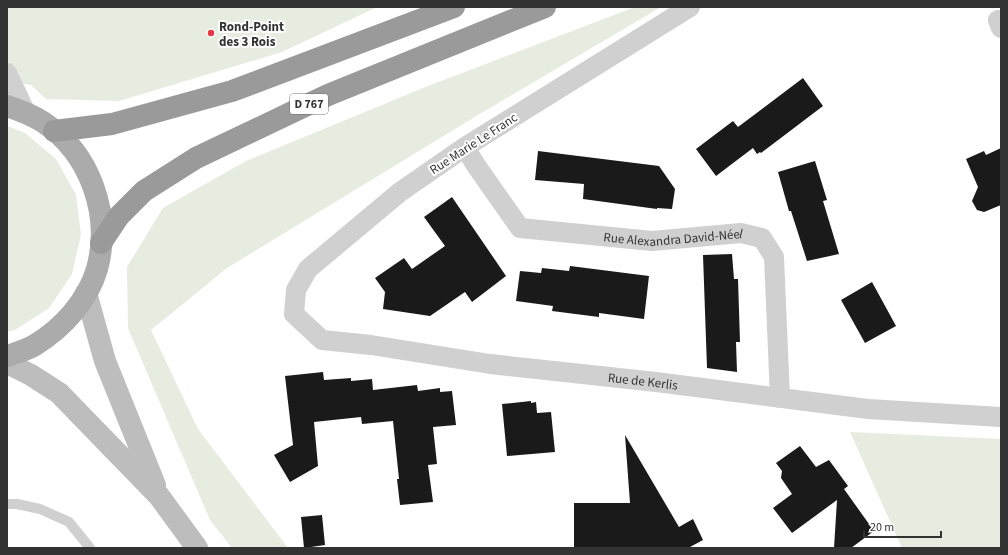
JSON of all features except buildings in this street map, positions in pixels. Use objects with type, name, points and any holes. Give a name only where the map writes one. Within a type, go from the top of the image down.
[{"type":"highway","points":[[54,131],[112,124],[232,91],[454,7]]},
{"type":"highway","name":"D 767","points":[[101,243],[119,216],[144,191],[196,158],[328,95],[545,7]]},
{"type":"main road","points":[[7,356],[34,346],[64,323],[86,293],[96,269],[101,243],[101,219],[98,200],[87,172],[74,151],[54,131],[42,122],[16,109]]},
{"type":"main road","points":[[86,293],[105,361],[159,496]]},
{"type":"main road","points":[[7,363],[31,375],[59,393],[159,496],[196,548]]},
{"type":"street","name":"Rue Marie Le Franc","points":[[294,314],[296,290],[308,269],[400,192],[465,147],[690,7]]},
{"type":"street","points":[[7,73],[16,109]]},
{"type":"street","name":"Rue Alexandra David-Néel","points":[[465,147],[474,164],[520,228],[652,241],[741,234],[762,238],[774,257],[780,398]]},
{"type":"street","name":"Rue de Kerlis","points":[[294,314],[322,340],[371,345],[490,364],[656,382],[868,409],[1001,417]]},
{"type":"lane","points":[[7,504],[17,504],[40,510],[69,522],[90,548]]},
{"type":"lane","points":[[175,519],[185,548]]},
{"type":"shaded area","points":[[7,7],[377,7],[282,52],[119,101],[46,99],[31,85],[7,81]]},
{"type":"shaded area","points":[[635,7],[661,7],[478,115],[227,268],[151,330],[198,429],[288,548],[232,548],[210,520],[128,328],[127,267],[163,208],[246,161],[428,86]]},
{"type":"shaded area","points":[[7,126],[25,133],[56,159],[76,195],[81,235],[72,274],[49,308],[15,330],[7,332]]},
{"type":"shaded area","points":[[850,432],[1001,439],[1001,548],[902,548]]},
{"type":"place","name":"Rond-Point des 3 Rois","points":[[211,33]]}]
